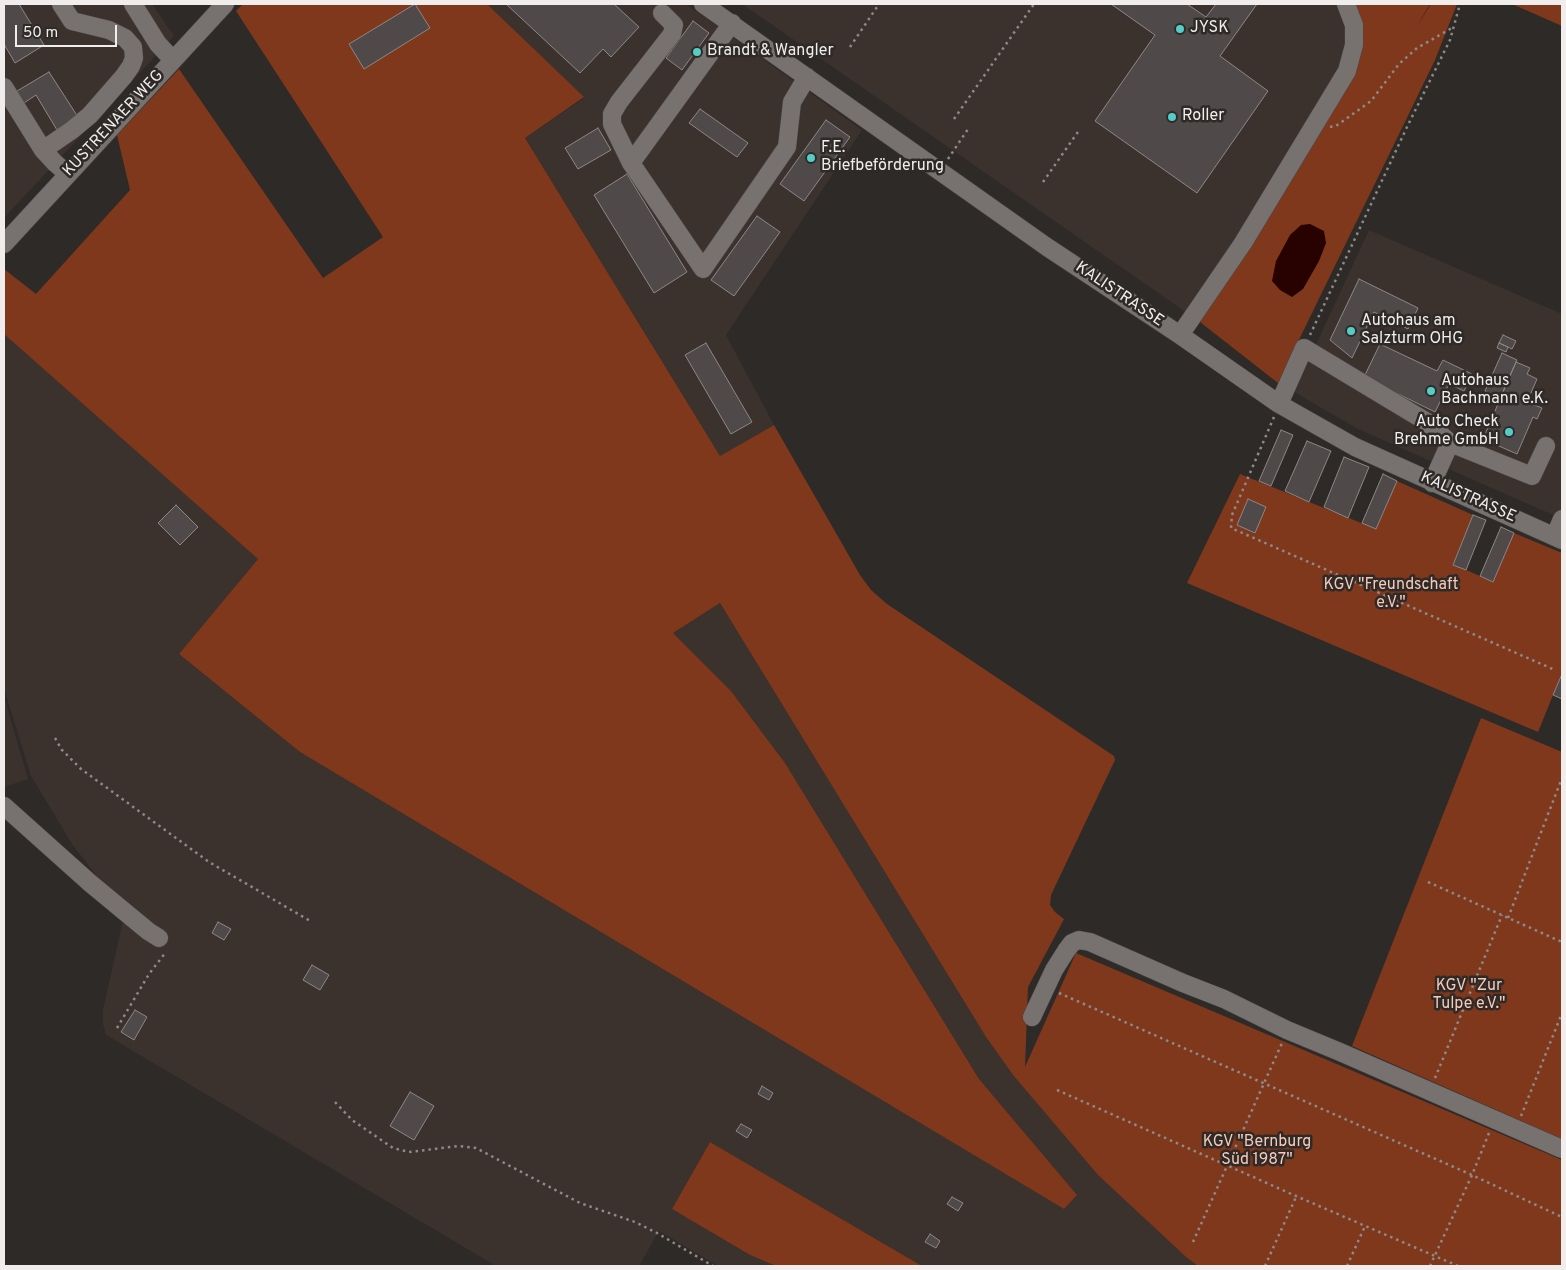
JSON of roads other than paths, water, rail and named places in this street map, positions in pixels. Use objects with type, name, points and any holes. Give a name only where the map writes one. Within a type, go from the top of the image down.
[{"type":"street","points":[[43,150],[90,115],[127,71],[134,58],[133,47],[125,38],[109,30],[72,21],[61,4]]},
{"type":"street","points":[[133,4],[158,44],[173,60]]},
{"type":"street","name":"KUSTRENAER WEG","points":[[4,244],[225,4]]},
{"type":"street","name":"KALISTRASSE","points":[[703,4],[1048,247],[1279,404],[1355,447],[1558,538]]},
{"type":"street","points":[[1180,335],[1242,243],[1347,70],[1354,46],[1354,25],[1346,4]]},
{"type":"street","points":[[662,13],[674,25],[672,34],[619,102],[612,114],[612,124],[631,163],[703,270],[786,146],[792,102],[807,78]]},
{"type":"street","points":[[631,163],[732,24]]},
{"type":"street","points":[[4,87],[43,150],[68,174]]},
{"type":"street","points":[[1279,404],[1304,348],[1427,422],[1450,443],[1532,476],[1546,446]]},
{"type":"street","points":[[1432,482],[1450,443]]},
{"type":"street","points":[[1558,538],[1562,519]]},
{"type":"street","points":[[4,806],[90,883],[148,931],[166,943]]},
{"type":"street","points":[[1032,1018],[1054,970],[1072,943],[1078,940],[1090,942],[1182,983],[1224,999],[1287,1030],[1562,1150]]},
{"type":"place","name":"JYSK","points":[[1180,29]]},
{"type":"place","name":"Brandt & Wangler","points":[[697,52]]},
{"type":"place","name":"Roller","points":[[1172,117]]},
{"type":"place","name":"F.E. Briefbeförderung","points":[[811,158]]},
{"type":"place","name":"Autohaus am Salzturm OHG","points":[[1351,331]]},
{"type":"place","name":"Autohaus Bachmann e.K.","points":[[1431,391]]},
{"type":"place","name":"Auto Check Brehme GmbH","points":[[1509,432]]},
{"type":"park label","name":"KGV \"Freundschaft e.V.\"","points":[[1391,595]]},
{"type":"park label","name":"KGV \"Zur Tulpe e.V.\"","points":[[1469,996]]},
{"type":"park label","name":"KGV \"Bernburg Süd 1987\"","points":[[1257,1152]]}]
